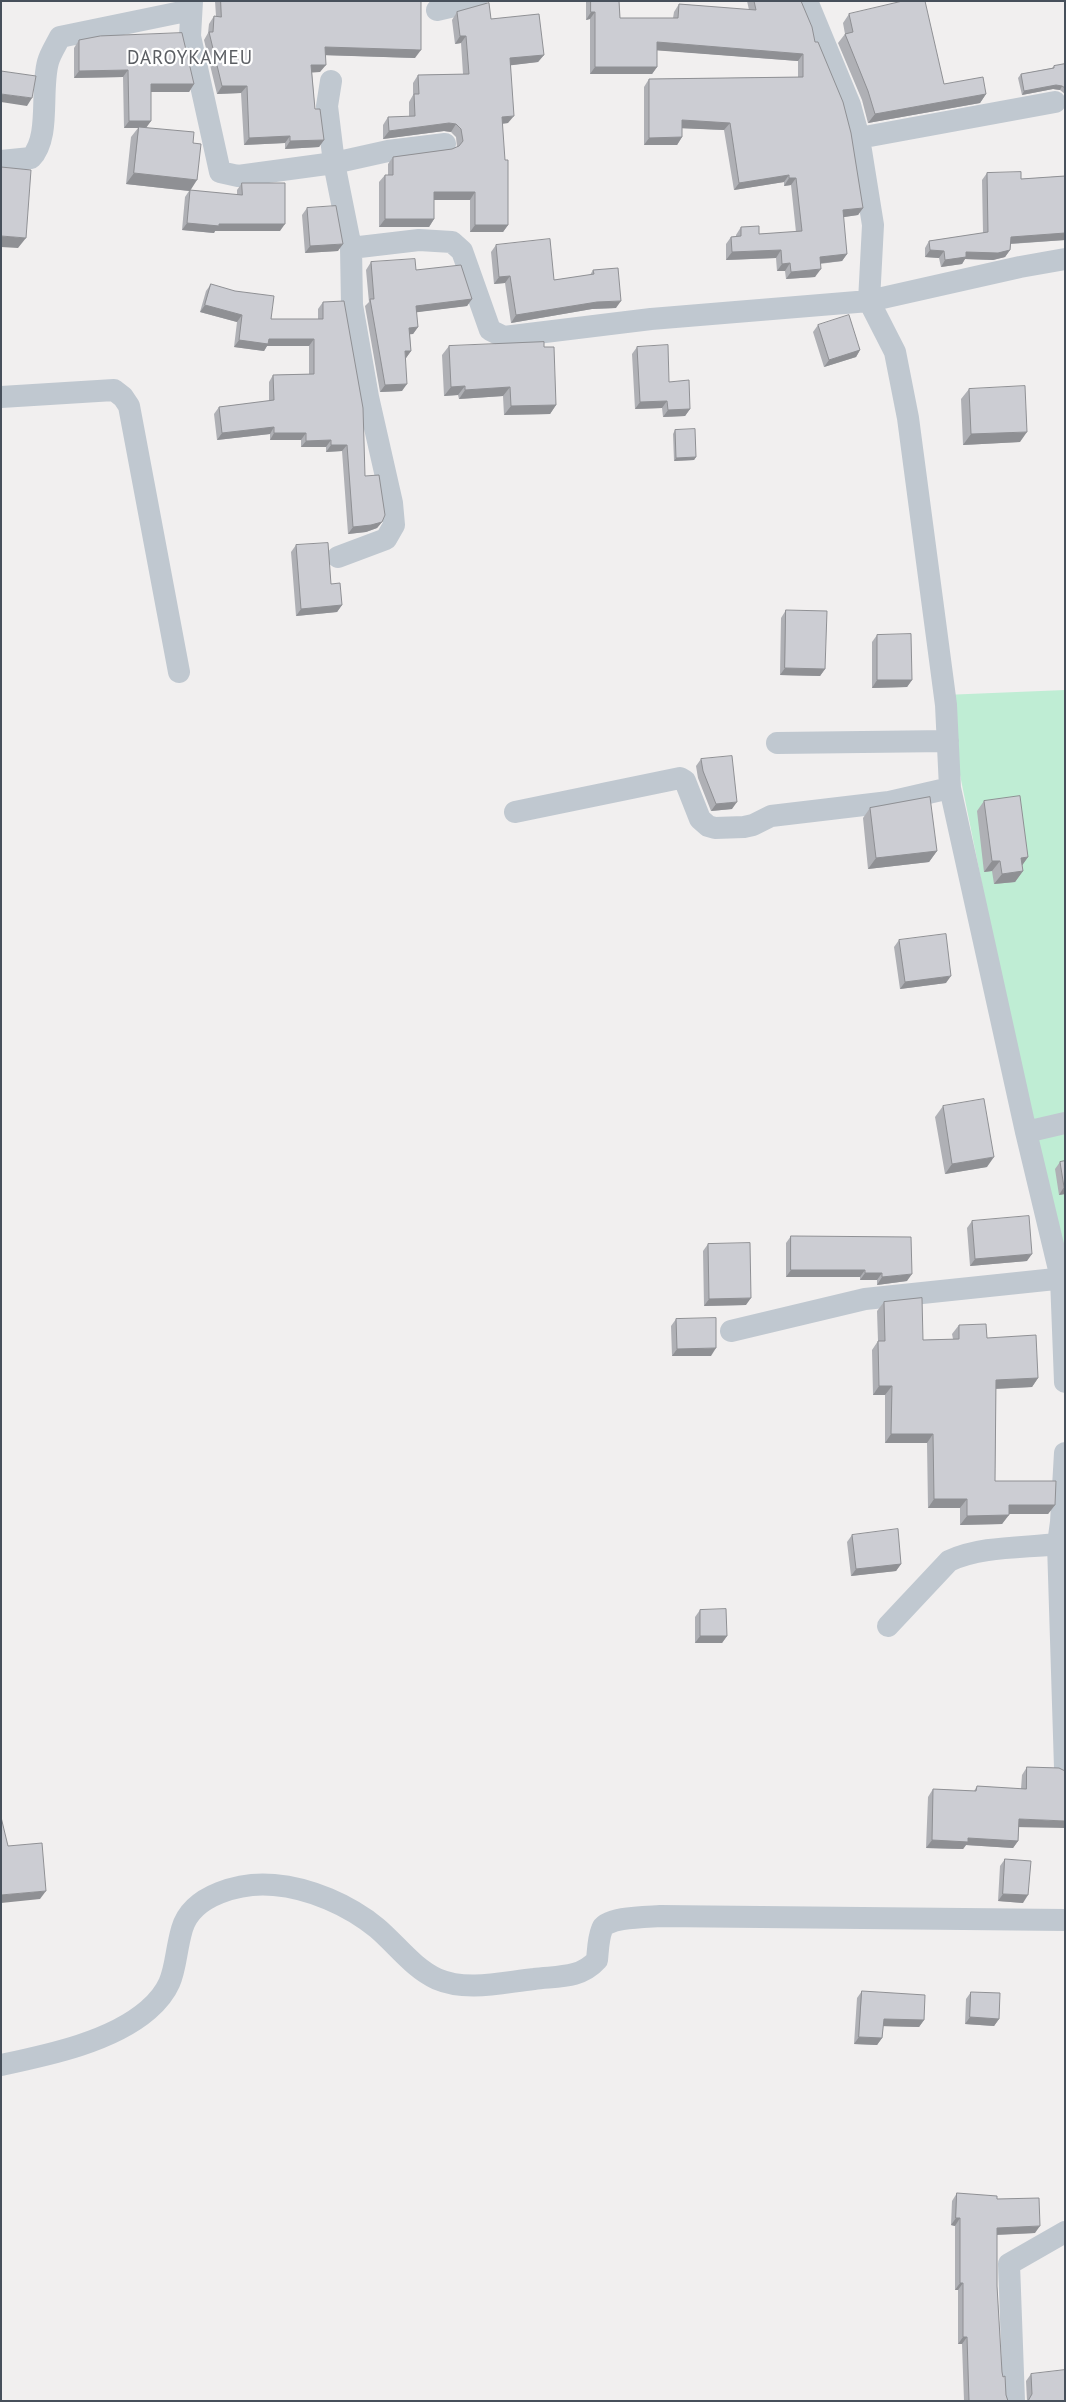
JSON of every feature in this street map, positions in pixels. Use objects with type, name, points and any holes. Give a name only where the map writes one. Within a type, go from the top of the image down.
[{"type":"street","points":[[438,10],[476,1]]},
{"type":"street","points":[[807,1],[841,81],[859,138],[873,225],[869,301],[895,352],[908,418],[946,705],[950,788],[1026,1132],[1063,1278],[1065,1382]]},
{"type":"street","points":[[1,161],[31,158],[38,150],[44,129],[43,101],[48,62],[60,37],[192,6],[190,36],[220,172],[238,176],[334,163],[388,150],[445,144]]},
{"type":"street","points":[[332,81],[327,106],[334,163],[350,248],[352,305],[368,397],[392,503],[394,526],[386,539],[338,557]]},
{"type":"street","points":[[859,138],[1055,102]]},
{"type":"street","points":[[350,248],[419,240],[452,242],[462,251],[490,330],[504,337],[652,319],[869,301],[1010,269],[1065,259]]},
{"type":"street","points":[[1,397],[114,390],[123,397],[128,406],[179,672]]},
{"type":"street","points":[[777,743],[948,741]]},
{"type":"street","points":[[515,812],[680,778],[685,781],[703,823],[715,828],[744,827],[753,825],[771,816],[889,802],[950,788]]},
{"type":"street","points":[[1026,1132],[1065,1122]]},
{"type":"street","points":[[731,1331],[865,1299],[1063,1278]]},
{"type":"street","points":[[1065,1453],[1062,1522],[1058,1544],[1065,1768]]},
{"type":"street","points":[[888,1626],[949,1561],[960,1555],[1058,1544]]},
{"type":"street","points":[[1,2065],[77,2047],[129,2023],[149,2010],[171,1983],[182,1928],[189,1916],[206,1900],[236,1888],[274,1885],[318,1894],[360,1916],[377,1928],[412,1962],[438,1979],[454,1984],[472,1985],[580,1974],[597,1960],[602,1928],[607,1922],[624,1919],[660,1916],[1065,1920]]},
{"type":"street","points":[[1014,2401],[1009,2264],[1065,2232]]},
{"type":"green space","points":[[1065,690],[1065,1278],[1061,1278],[944,695]]},
{"type":"building","points":[[221,1],[421,1],[421,50],[325,47],[326,65],[311,65],[315,109],[320,109],[324,140],[290,141],[290,136],[249,138],[247,86],[222,86],[209,32],[213,32],[214,16],[221,17]]},
{"type":"building","points":[[591,1],[619,1],[620,18],[678,18],[679,4],[756,10],[754,1],[801,1],[812,27],[815,42],[818,42],[843,102],[851,133],[863,208],[843,210],[847,254],[820,257],[821,269],[791,272],[790,263],[782,264],[781,250],[732,252],[731,237],[741,236],[741,227],[759,226],[759,234],[802,231],[796,178],[789,178],[789,175],[739,183],[730,123],[682,120],[682,137],[649,138],[649,79],[803,77],[803,54],[657,42],[657,67],[595,67],[595,12],[591,12]]},
{"type":"building","points":[[903,1],[925,1],[944,84],[983,77],[986,94],[875,114],[868,91],[845,34],[853,32],[849,14]]},
{"type":"building","points":[[489,3],[491,19],[539,14],[544,55],[510,58],[514,116],[502,117],[505,160],[508,160],[508,225],[475,225],[475,192],[434,192],[434,219],[385,219],[385,175],[393,175],[393,157],[452,149],[459,146],[463,141],[461,129],[456,124],[449,123],[389,131],[388,117],[415,116],[414,94],[419,94],[418,75],[469,74],[466,36],[460,36],[457,12]]},
{"type":"building","points":[[182,33],[194,84],[151,84],[151,121],[129,121],[128,70],[79,71],[79,40],[100,36]]},
{"type":"building","points":[[1065,64],[1065,88],[1056,85],[1024,91],[1021,74]]},
{"type":"building","points":[[1,71],[36,76],[32,98],[1,94]]},
{"type":"building","points":[[139,127],[194,132],[193,143],[201,144],[197,180],[134,173]]},
{"type":"building","points":[[1,167],[31,170],[26,238],[1,236]]},
{"type":"building","points":[[1021,172],[1021,179],[1065,176],[1065,233],[1011,237],[1010,250],[998,253],[966,252],[966,257],[945,260],[944,251],[930,250],[929,241],[988,232],[987,173]]},
{"type":"building","points":[[242,183],[285,183],[285,224],[219,224],[219,226],[187,223],[190,190],[242,195]]},
{"type":"building","points":[[336,206],[343,244],[310,246],[307,208]]},
{"type":"building","points":[[550,239],[554,280],[594,274],[593,270],[618,268],[621,301],[597,302],[516,315],[510,276],[499,277],[496,245]]},
{"type":"building","points":[[415,259],[416,270],[461,265],[472,299],[416,306],[418,327],[409,328],[411,351],[405,351],[407,384],[385,385],[370,299],[374,299],[371,262]]},
{"type":"building","points":[[211,284],[235,291],[274,296],[271,319],[323,319],[323,302],[344,301],[363,408],[365,476],[379,475],[385,515],[382,522],[353,527],[347,445],[331,445],[331,440],[306,441],[306,433],[274,433],[274,427],[222,433],[219,407],[274,400],[273,375],[314,374],[314,339],[269,339],[268,344],[239,340],[242,315],[205,305]]},
{"type":"building","points":[[849,315],[860,350],[829,360],[818,325]]},
{"type":"building","points":[[544,342],[544,347],[554,347],[556,405],[511,406],[510,387],[465,390],[465,386],[451,387],[449,346]]},
{"type":"building","points":[[668,345],[669,382],[689,380],[690,409],[668,410],[667,401],[640,402],[637,347]]},
{"type":"building","points":[[1025,386],[1027,432],[971,434],[969,389]]},
{"type":"building","points":[[695,429],[696,457],[676,458],[675,430]]},
{"type":"building","points":[[328,543],[331,584],[340,583],[342,605],[301,609],[296,545]]},
{"type":"building","points":[[786,610],[827,611],[825,669],[785,668]]},
{"type":"building","points":[[911,634],[912,680],[877,680],[877,635]]},
{"type":"building","points":[[732,756],[737,802],[716,804],[703,771],[701,759]]},
{"type":"building","points":[[1020,796],[1028,857],[1021,858],[1023,871],[1002,874],[1000,861],[992,861],[984,801]]},
{"type":"building","points":[[930,797],[937,851],[876,858],[870,808]]},
{"type":"building","points":[[946,934],[951,976],[905,982],[899,940]]},
{"type":"building","points":[[984,1099],[994,1157],[952,1164],[943,1106]]},
{"type":"building","points":[[1065,1161],[1065,1187],[1064,1187],[1060,1162]]},
{"type":"building","points":[[1029,1216],[1032,1254],[975,1259],[972,1221]]},
{"type":"building","points":[[791,1236],[911,1237],[912,1274],[882,1277],[882,1273],[865,1273],[865,1270],[791,1270]]},
{"type":"building","points":[[750,1243],[751,1298],[709,1299],[708,1244]]},
{"type":"building","points":[[922,1298],[923,1340],[959,1339],[959,1325],[986,1324],[987,1338],[1036,1335],[1038,1378],[996,1380],[995,1481],[1056,1481],[1055,1505],[1009,1505],[1009,1515],[967,1516],[967,1499],[934,1499],[933,1434],[891,1434],[892,1386],[879,1386],[878,1341],[885,1341],[884,1302]]},
{"type":"building","points":[[716,1318],[716,1348],[677,1349],[676,1319]]},
{"type":"building","points":[[898,1529],[901,1564],[856,1569],[852,1535]]},
{"type":"building","points":[[726,1609],[727,1636],[700,1636],[700,1610]]},
{"type":"building","points":[[1027,1767],[1059,1768],[1065,1771],[1065,1821],[1019,1819],[1018,1841],[968,1838],[968,1842],[932,1840],[933,1789],[976,1791],[977,1786],[1026,1789]]},
{"type":"building","points":[[1,1817],[8,1846],[42,1843],[46,1891],[1,1895]]},
{"type":"building","points":[[1005,1859],[1031,1861],[1028,1895],[1003,1894]]},
{"type":"building","points":[[862,1991],[925,1995],[924,2020],[884,2019],[882,2038],[859,2037]]},
{"type":"building","points":[[971,1992],[1000,1993],[999,2019],[970,2017]]},
{"type":"building","points":[[957,2193],[997,2196],[997,2199],[1039,2198],[1040,2226],[997,2228],[997,2286],[1002,2372],[1003,2377],[1005,2376],[1008,2401],[969,2401],[967,2337],[963,2337],[963,2283],[960,2283],[960,2218],[956,2218]]},
{"type":"building","points":[[1065,2370],[1065,2401],[1028,2401],[1032,2394],[1031,2374]]},
{"type":"district","name":"DAROYKAMEU","points":[[190,59]]}]
